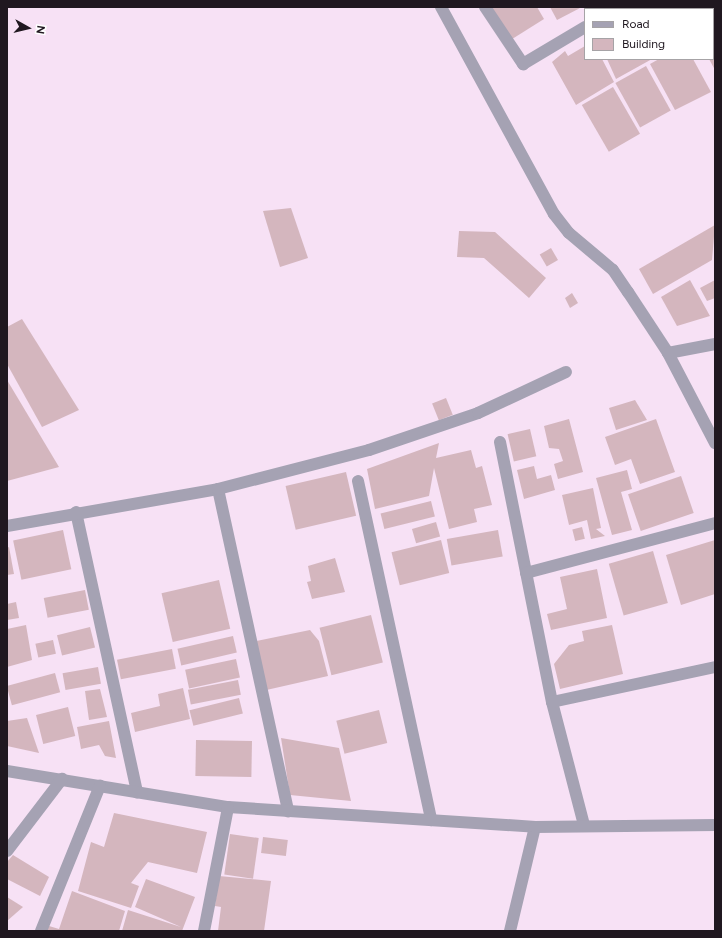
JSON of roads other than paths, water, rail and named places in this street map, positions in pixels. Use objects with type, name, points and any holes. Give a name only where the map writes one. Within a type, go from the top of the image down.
[{"type":"street","points":[[441,7],[554,214],[569,234],[612,270],[668,353],[715,443]]},
{"type":"street","points":[[486,7],[523,64],[584,28]]},
{"type":"street","points":[[668,353],[715,344]]},
{"type":"street","points":[[7,526],[76,512],[218,489],[369,450],[478,414],[566,372]]},
{"type":"street","points":[[500,442],[552,702],[584,825]]},
{"type":"street","points":[[358,481],[431,820]]},
{"type":"street","points":[[218,489],[288,811]]},
{"type":"street","points":[[76,512],[137,792]]},
{"type":"street","points":[[526,573],[715,523]]},
{"type":"street","points":[[552,702],[715,667]]},
{"type":"street","points":[[7,771],[228,807],[535,827],[584,825],[715,825]]},
{"type":"street","points":[[7,851],[62,779]]},
{"type":"street","points":[[41,931],[100,786]]},
{"type":"street","points":[[204,931],[228,807]]},
{"type":"street","points":[[510,931],[535,827]]}]
